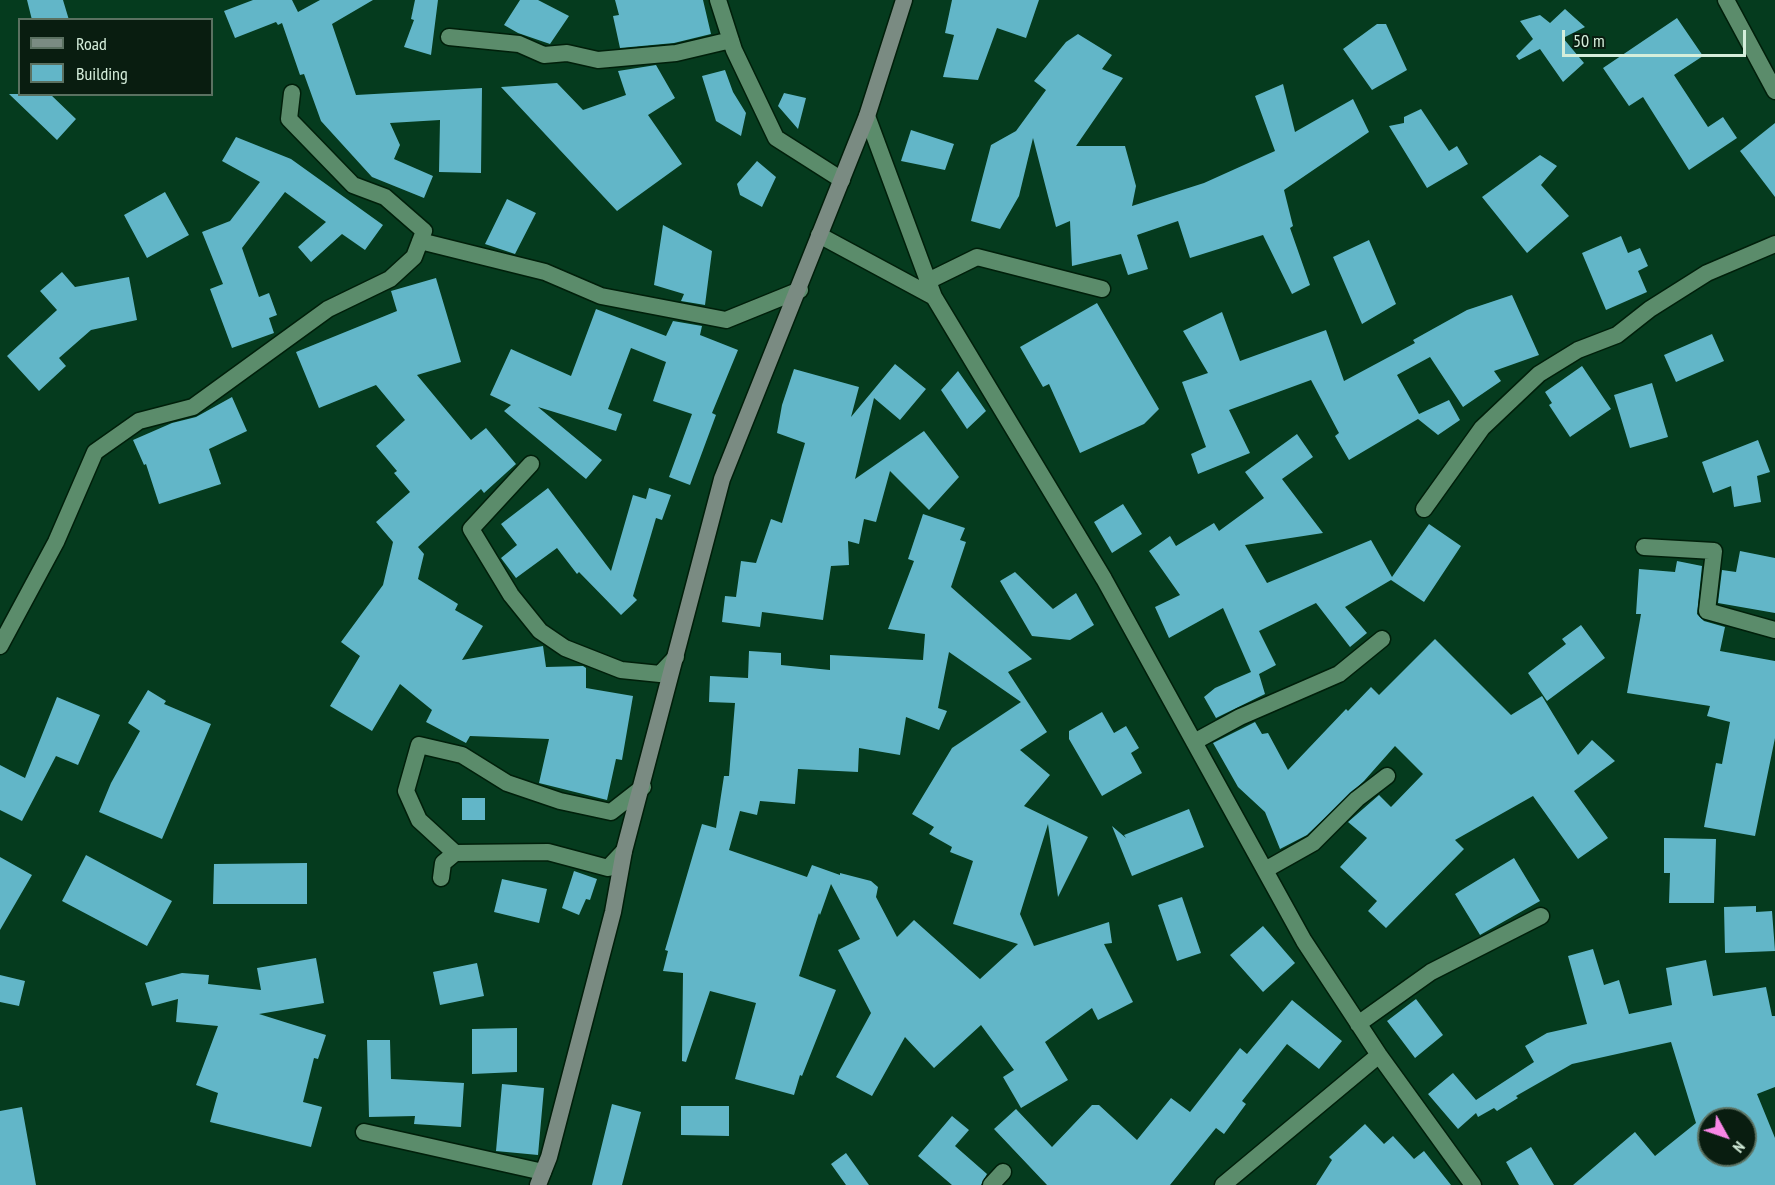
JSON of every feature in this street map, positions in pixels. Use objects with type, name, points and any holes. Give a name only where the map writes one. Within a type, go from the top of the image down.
[{"type":"main road","points":[[544,1175],[613,912],[624,851],[643,787],[722,478],[800,290],[819,235],[867,116],[904,0]]},
{"type":"street","points":[[718,0],[731,40],[776,138],[842,180]]},
{"type":"street","points":[[1726,0],[1775,91]]},
{"type":"street","points":[[449,37],[519,44],[544,56],[567,54],[598,60],[676,53],[731,40]]},
{"type":"street","points":[[0,646],[56,542],[94,452],[140,421],[193,406],[328,309],[390,279],[414,257],[424,231],[385,197],[352,185],[289,119],[292,93]]},
{"type":"street","points":[[867,116],[931,289],[1104,579],[1304,941],[1379,1055],[1473,1185]]},
{"type":"street","points":[[819,235],[931,289]]},
{"type":"street","points":[[420,241],[545,272],[601,296],[726,320],[800,290]]},
{"type":"street","points":[[1424,509],[1482,428],[1539,374],[1578,350],[1617,335],[1650,309],[1707,273],[1775,244]]},
{"type":"street","points":[[931,289],[977,257],[1102,289]]},
{"type":"street","points":[[531,464],[471,529],[511,595],[540,631],[565,648],[621,670],[660,674],[676,657]]},
{"type":"street","points":[[1644,547],[1714,551],[1707,611],[1775,630]]},
{"type":"street","points":[[1194,742],[1240,717],[1339,674],[1382,639]]},
{"type":"street","points":[[455,853],[419,820],[406,791],[419,745],[462,754],[507,783],[560,801],[610,812],[643,787]]},
{"type":"street","points":[[1265,870],[1313,843],[1357,799],[1387,776]]},
{"type":"street","points":[[441,878],[443,863],[455,853],[548,852],[608,867],[624,851]]},
{"type":"street","points":[[1358,1024],[1431,972],[1541,916]]},
{"type":"street","points":[[1223,1185],[1379,1055]]},
{"type":"street","points":[[364,1132],[544,1175]]},
{"type":"street","points":[[991,1185],[1003,1172]]},
{"type":"building","points":[[27,0],[63,0],[68,18],[32,18]]},
{"type":"building","points":[[253,0],[292,0],[298,12],[320,0],[373,0],[332,24],[356,95],[482,88],[481,173],[439,172],[440,120],[390,123],[400,145],[394,159],[433,176],[424,198],[372,177],[321,121],[304,74],[300,75],[282,23],[278,25],[276,22],[235,38],[224,11]]},
{"type":"building","points":[[415,0],[438,0],[431,55],[404,47],[414,20],[411,19]]},
{"type":"building","points":[[520,0],[538,0],[569,16],[550,44],[518,33],[504,25]]},
{"type":"building","points":[[615,0],[703,0],[711,34],[674,43],[620,48],[613,16],[619,15]]},
{"type":"building","points":[[952,0],[1039,0],[1026,38],[997,28],[978,80],[943,77],[954,35],[945,33]]},
{"type":"building","points":[[1565,9],[1585,27],[1563,38],[1584,63],[1563,82],[1540,49],[1519,60],[1516,56],[1533,39],[1520,21],[1540,15],[1550,23]]},
{"type":"building","points":[[1677,18],[1703,56],[1674,75],[1708,127],[1723,117],[1737,138],[1689,170],[1643,97],[1629,106],[1603,68]]},
{"type":"building","points":[[1377,24],[1386,24],[1407,70],[1372,90],[1343,49]]},
{"type":"building","points":[[1078,34],[1112,55],[1102,69],[1123,78],[1076,146],[1125,146],[1136,186],[1132,206],[1204,183],[1275,151],[1255,96],[1283,84],[1295,132],[1353,99],[1369,132],[1284,190],[1293,226],[1290,228],[1310,285],[1292,294],[1263,235],[1190,258],[1178,221],[1137,235],[1148,269],[1128,275],[1121,254],[1072,266],[1070,221],[1056,227],[1033,138],[1019,196],[1000,229],[971,221],[991,145],[1016,131],[1046,90],[1034,81],[1066,42]]},
{"type":"building","points":[[656,65],[675,98],[648,115],[682,164],[617,211],[501,87],[557,83],[583,110],[626,95],[618,71]]},
{"type":"building","points":[[725,70],[733,92],[746,113],[741,136],[716,121],[702,76]]},
{"type":"building","points":[[784,93],[806,98],[798,129],[778,106]]},
{"type":"building","points":[[9,94],[52,96],[76,119],[57,140]]},
{"type":"building","points":[[1421,109],[1449,151],[1457,146],[1468,164],[1427,188],[1389,126],[1404,123],[1404,117]]},
{"type":"building","points":[[1775,123],[1775,197],[1740,151]]},
{"type":"building","points":[[911,130],[954,144],[945,170],[901,161]]},
{"type":"building","points":[[236,137],[291,159],[383,225],[365,250],[342,234],[311,262],[298,247],[326,222],[285,192],[242,248],[259,297],[269,293],[277,315],[269,318],[274,333],[232,348],[210,289],[223,284],[202,232],[230,221],[260,182],[222,161]]},
{"type":"building","points":[[1540,155],[1557,166],[1541,185],[1569,216],[1527,253],[1482,197]]},
{"type":"building","points":[[757,161],[776,177],[762,207],[740,195],[737,184]]},
{"type":"building","points":[[165,192],[189,235],[147,258],[124,215]]},
{"type":"building","points":[[507,199],[536,213],[515,254],[485,244]]},
{"type":"building","points":[[663,225],[712,251],[705,305],[681,301],[684,294],[654,285]]},
{"type":"building","points":[[1621,236],[1628,253],[1640,248],[1648,266],[1638,271],[1647,292],[1606,310],[1582,253]]},
{"type":"building","points":[[1369,240],[1396,304],[1362,324],[1333,257]]},
{"type":"building","points":[[62,272],[75,287],[129,277],[137,320],[91,330],[59,358],[66,366],[39,391],[7,356],[57,310],[40,291]]},
{"type":"building","points":[[436,278],[461,362],[417,375],[471,440],[486,428],[516,464],[484,493],[481,489],[418,547],[424,554],[418,579],[458,604],[455,610],[483,626],[462,660],[543,646],[546,667],[583,666],[586,668],[586,688],[633,696],[622,760],[616,759],[607,800],[539,783],[549,739],[470,736],[466,743],[426,722],[432,710],[400,684],[372,731],[330,706],[360,656],[341,642],[383,585],[393,542],[376,522],[410,492],[394,473],[397,471],[376,446],[405,420],[376,385],[319,408],[296,352],[397,311],[391,291]]},
{"type":"building","points":[[1512,295],[1539,355],[1494,371],[1501,381],[1463,407],[1430,357],[1397,375],[1419,414],[1449,400],[1460,420],[1438,435],[1418,419],[1349,460],[1335,436],[1339,433],[1311,380],[1229,410],[1250,453],[1198,474],[1191,454],[1206,447],[1182,382],[1208,373],[1183,331],[1222,312],[1240,361],[1326,330],[1344,381],[1415,343],[1413,340],[1467,310]]},
{"type":"building","points":[[1097,303],[1159,409],[1144,424],[1080,453],[1049,384],[1043,387],[1020,347]]},
{"type":"building","points":[[596,309],[666,336],[673,321],[702,326],[700,335],[738,350],[712,413],[716,415],[690,485],[669,477],[692,414],[653,401],[666,362],[631,348],[608,409],[622,414],[616,431],[538,407],[602,460],[586,479],[504,411],[511,405],[490,395],[511,349],[571,376]]},
{"type":"building","points":[[1712,334],[1724,361],[1676,382],[1664,355]]},
{"type":"building","points":[[895,364],[926,389],[900,420],[874,398],[855,479],[924,431],[959,477],[929,510],[890,471],[876,522],[864,519],[859,544],[848,541],[849,565],[831,566],[823,620],[762,612],[760,627],[722,622],[725,596],[736,597],[741,561],[756,563],[771,519],[782,523],[805,443],[777,433],[782,405],[794,369],[859,387],[851,417]]},
{"type":"building","points":[[1582,366],[1611,409],[1570,437],[1549,405],[1552,403],[1545,392]]},
{"type":"building","points":[[958,371],[986,411],[967,429],[941,390]]},
{"type":"building","points":[[1652,383],[1668,437],[1630,448],[1614,395]]},
{"type":"building","points":[[232,397],[247,431],[209,449],[221,484],[159,504],[146,464],[144,465],[133,440],[172,423],[196,417]]},
{"type":"building","points":[[1297,434],[1313,457],[1282,479],[1323,533],[1245,545],[1267,583],[1371,540],[1392,577],[1429,524],[1461,546],[1424,602],[1391,580],[1345,607],[1367,633],[1350,647],[1316,603],[1259,631],[1276,665],[1259,674],[1265,694],[1216,718],[1204,697],[1215,688],[1251,672],[1223,608],[1169,638],[1155,607],[1180,595],[1149,551],[1170,536],[1176,546],[1214,523],[1219,531],[1264,498],[1245,472]]},
{"type":"building","points":[[1758,440],[1770,472],[1757,476],[1761,502],[1734,507],[1731,486],[1713,493],[1702,462]]},
{"type":"building","points":[[548,488],[611,571],[633,495],[646,499],[649,488],[671,495],[662,520],[656,518],[633,596],[637,600],[621,615],[579,572],[577,574],[557,548],[516,578],[501,558],[517,545],[501,524]]},
{"type":"building","points":[[1123,504],[1142,534],[1112,553],[1094,522]]},
{"type":"building","points":[[923,514],[965,528],[960,540],[966,542],[951,587],[1032,659],[1008,672],[1047,732],[1020,750],[1050,775],[1024,806],[1088,837],[1058,897],[1048,824],[1020,914],[1034,946],[1109,922],[1112,943],[1104,944],[1133,1002],[1098,1020],[1092,1008],[1045,1042],[1068,1080],[1021,1108],[1003,1077],[1014,1070],[981,1025],[934,1068],[905,1037],[872,1096],[836,1077],[871,1013],[838,950],[860,939],[831,884],[820,915],[819,913],[799,976],[836,990],[802,1076],[800,1075],[794,1095],[735,1079],[756,1003],[710,991],[686,1062],[682,1061],[683,973],[663,971],[668,951],[665,950],[702,824],[716,828],[724,776],[729,776],[735,703],[709,702],[710,676],[748,678],[749,651],[781,653],[781,665],[830,670],[830,655],[923,660],[925,634],[888,629],[914,561],[908,559]],"holes":[[[949,652],[1021,702],[952,748],[912,814],[934,827],[929,834],[952,847],[950,852],[973,861],[953,924],[1018,944],[980,979],[914,920],[897,937],[876,897],[878,887],[871,881],[840,873],[840,875],[812,865],[807,877],[729,850],[740,811],[757,815],[760,801],[795,804],[798,769],[858,772],[859,748],[900,755],[906,717],[939,730],[947,711],[938,708]]]},
{"type":"building","points":[[1740,551],[1775,558],[1775,613],[1718,603],[1722,570],[1736,572]]},
{"type":"building","points":[[1677,561],[1702,566],[1697,614],[1704,621],[1725,627],[1720,651],[1775,661],[1775,738],[1755,836],[1704,827],[1716,763],[1722,764],[1730,722],[1707,716],[1710,706],[1627,693],[1641,614],[1636,614],[1639,569],[1675,572]]},
{"type":"building","points":[[1015,572],[1053,609],[1076,593],[1094,625],[1070,640],[1032,636],[1000,581]]},
{"type":"building","points":[[1581,625],[1605,658],[1547,701],[1528,673],[1566,644],[1562,639]]},
{"type":"building","points":[[1435,639],[1511,715],[1542,696],[1578,755],[1592,740],[1615,761],[1574,791],[1608,838],[1578,859],[1533,796],[1455,840],[1464,849],[1386,928],[1368,911],[1377,901],[1340,867],[1367,838],[1348,822],[1379,795],[1391,807],[1423,774],[1395,746],[1364,781],[1307,835],[1280,849],[1265,812],[1238,787],[1213,743],[1255,722],[1262,734],[1268,733],[1288,770],[1346,709],[1348,711],[1371,687],[1379,695]]},
{"type":"building","points":[[148,690],[166,701],[164,704],[211,724],[162,839],[99,812],[111,783],[140,731],[128,723]]},
{"type":"building","points":[[57,697],[100,715],[78,765],[56,756],[22,821],[0,810],[0,765],[25,778]]},
{"type":"building","points":[[1102,712],[1114,733],[1126,726],[1139,748],[1131,753],[1142,773],[1102,796],[1069,739],[1069,731]]},
{"type":"building","points":[[462,798],[485,798],[485,820],[462,820]]},
{"type":"building","points":[[1189,809],[1204,847],[1132,876],[1112,826],[1126,838],[1124,835]]},
{"type":"building","points":[[1664,838],[1716,839],[1714,903],[1669,903],[1670,873],[1664,873]]},
{"type":"building","points":[[86,855],[172,901],[147,946],[62,901]]},
{"type":"building","points":[[0,857],[32,875],[0,930]]},
{"type":"building","points":[[1514,858],[1540,901],[1480,935],[1455,894]]},
{"type":"building","points":[[307,863],[307,904],[213,904],[214,864]]},
{"type":"building","points":[[574,871],[597,879],[590,900],[586,899],[579,915],[562,908]]},
{"type":"building","points":[[502,879],[547,889],[539,923],[494,912]]},
{"type":"building","points":[[1182,897],[1201,953],[1177,961],[1158,905]]},
{"type":"building","points":[[1756,906],[1756,912],[1772,911],[1775,951],[1725,953],[1724,907]]},
{"type":"building","points":[[1263,926],[1295,963],[1263,992],[1230,955]]},
{"type":"building","points":[[1593,949],[1604,985],[1619,980],[1629,1014],[1672,1005],[1666,968],[1706,960],[1713,996],[1766,987],[1772,1016],[1775,1016],[1775,1087],[1757,1094],[1775,1138],[1775,1185],[1573,1185],[1635,1132],[1655,1156],[1696,1123],[1671,1042],[1572,1064],[1516,1096],[1518,1098],[1497,1111],[1494,1108],[1478,1117],[1476,1113],[1458,1129],[1428,1094],[1453,1073],[1476,1100],[1534,1062],[1525,1046],[1547,1033],[1587,1024],[1568,956]]},
{"type":"building","points":[[316,958],[324,1003],[259,1014],[326,1035],[318,1059],[314,1058],[303,1102],[322,1107],[311,1147],[210,1122],[218,1093],[196,1085],[218,1026],[176,1022],[178,999],[152,1006],[145,983],[182,973],[209,975],[208,984],[261,990],[257,968]]},
{"type":"building","points":[[477,963],[484,996],[440,1005],[433,972]]},
{"type":"building","points":[[0,975],[25,981],[19,1006],[0,1002]]},
{"type":"building","points":[[1416,999],[1443,1035],[1415,1058],[1387,1021]]},
{"type":"building","points":[[1292,1000],[1342,1041],[1319,1069],[1287,1044],[1242,1101],[1246,1104],[1224,1134],[1216,1128],[1170,1185],[1047,1185],[994,1129],[1016,1109],[1052,1147],[1092,1105],[1099,1105],[1137,1140],[1171,1098],[1190,1112],[1240,1048],[1247,1054]]},
{"type":"building","points":[[517,1028],[517,1072],[472,1074],[472,1029]]},
{"type":"building","points":[[367,1040],[390,1040],[391,1079],[464,1083],[461,1127],[414,1124],[415,1116],[369,1117]]},
{"type":"building","points":[[502,1084],[544,1088],[538,1155],[496,1151]]},
{"type":"building","points":[[612,1104],[641,1112],[622,1185],[592,1185]]},
{"type":"building","points":[[681,1106],[729,1106],[729,1136],[681,1135]]},
{"type":"building","points":[[22,1107],[36,1185],[0,1185],[0,1111]]},
{"type":"building","points":[[952,1116],[969,1130],[955,1146],[987,1174],[981,1185],[952,1185],[918,1156]]},
{"type":"building","points":[[1365,1124],[1384,1144],[1393,1136],[1414,1159],[1424,1151],[1451,1185],[1316,1185],[1332,1160],[1329,1157]]},
{"type":"building","points":[[1531,1147],[1554,1185],[1519,1185],[1506,1162]]},
{"type":"building","points":[[846,1153],[869,1185],[846,1185],[831,1164]]}]
